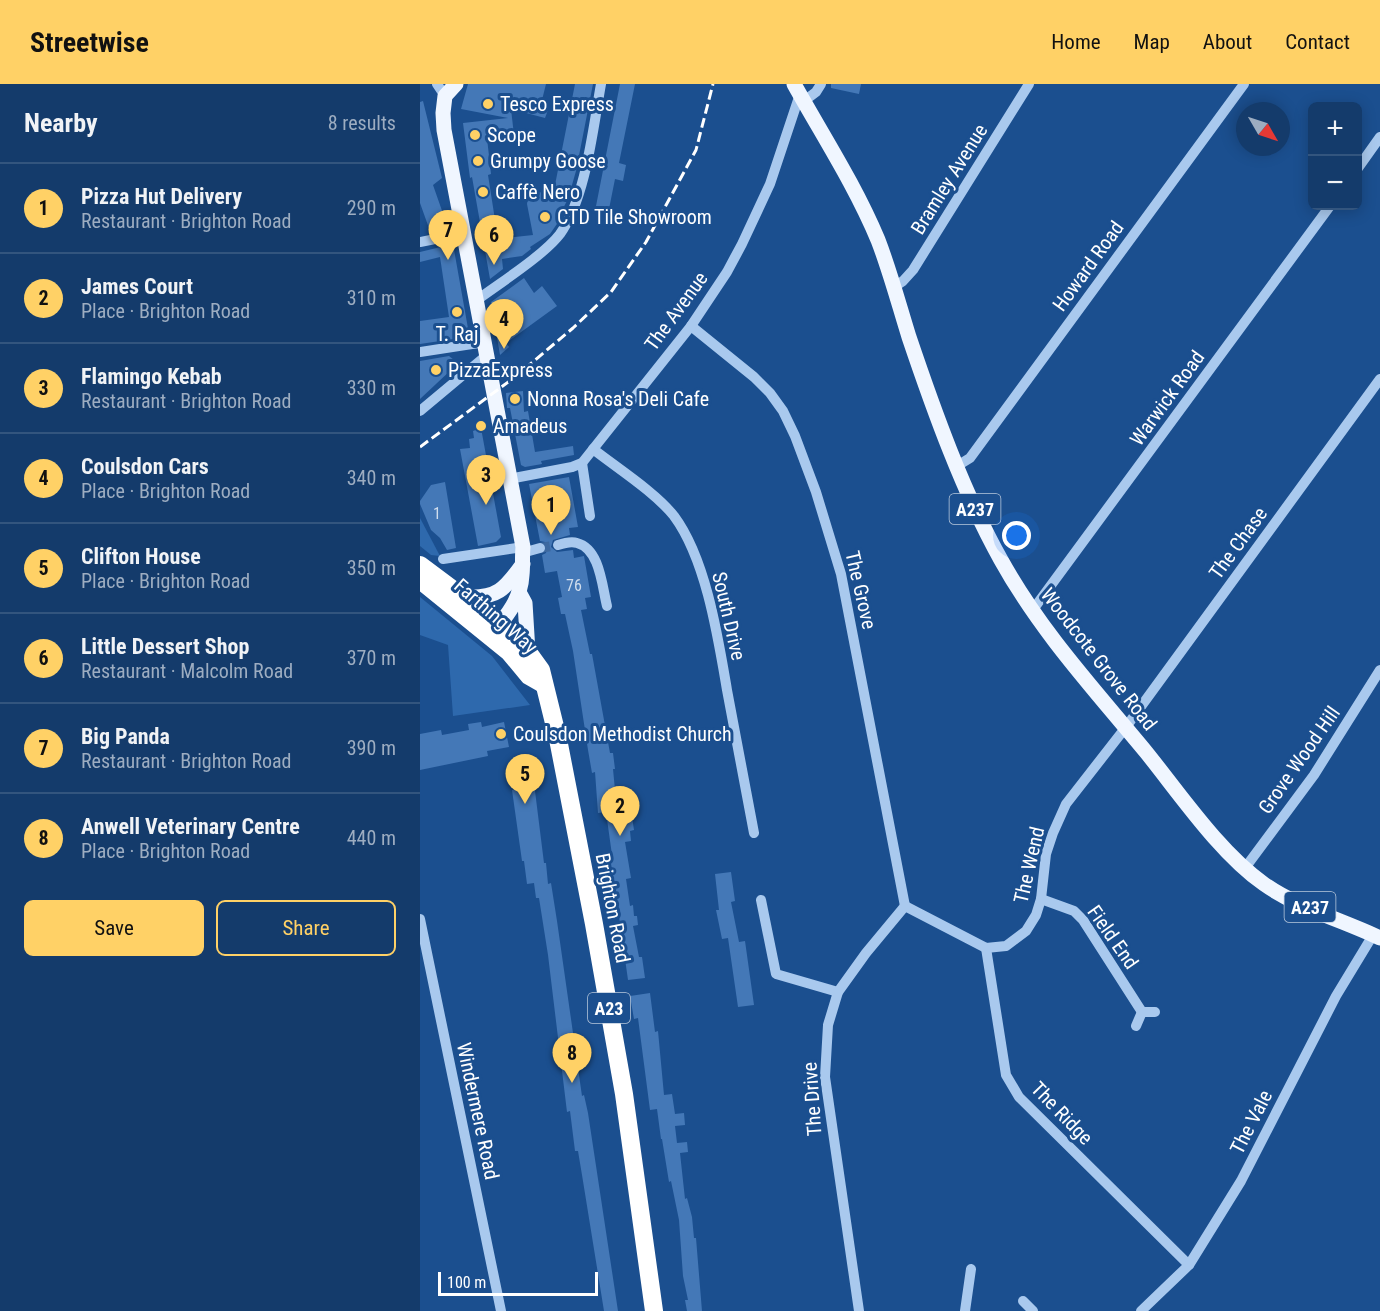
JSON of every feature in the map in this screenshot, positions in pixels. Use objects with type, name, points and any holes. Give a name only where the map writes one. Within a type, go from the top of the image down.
[{"type":"highway","name":"Farthing Way","points":[[420,565],[465,597],[529,676],[543,684]]},
{"type":"highway","name":"Farthing Way","points":[[420,580],[494,630]]},
{"type":"highway","name":"A23","points":[[494,630],[528,652]]},
{"type":"highway","name":"Brighton Road","points":[[528,652],[541,670],[558,739],[594,924],[624,1094],[654,1311]]},
{"type":"main road","points":[[441,90],[456,84]]},
{"type":"main road","name":"Brighton Road","points":[[441,90],[444,130],[523,555],[516,601],[494,630]]},
{"type":"main road","name":"Woodcote Grove Road","points":[[799,93],[859,196],[879,243],[910,339],[957,466],[990,540],[1032,611],[1085,681],[1126,727],[1219,842],[1245,868],[1283,896],[1376,936]]},
{"type":"main road","points":[[465,597],[490,596],[500,592],[505,588],[523,555]]},
{"type":"main road","name":"Brighton Road","points":[[519,592],[525,603],[528,652]]},
{"type":"street","points":[[477,300],[543,250],[559,235],[570,217],[581,184],[602,84]]},
{"type":"street","points":[[799,93],[816,92],[821,84]]},
{"type":"street","name":"Bramley Avenue","points":[[894,287],[913,270],[1029,84]]},
{"type":"street","name":"Howard Road","points":[[957,466],[970,458],[1244,84]]},
{"type":"street","name":"The Avenue","points":[[582,463],[691,326],[727,272],[770,184],[799,93]]},
{"type":"street","points":[[1362,162],[1380,137]]},
{"type":"street","name":"Warwick Road","points":[[1032,611],[1327,210]]},
{"type":"street","points":[[420,242],[465,236]]},
{"type":"street","name":"The Grove","points":[[691,326],[754,377],[770,393],[783,411],[798,445],[842,574],[905,906]]},
{"type":"street","points":[[420,352],[486,348]]},
{"type":"street","points":[[420,411],[486,348]]},
{"type":"street","name":"The Chase","points":[[1126,727],[1380,379]]},
{"type":"street","name":"South Drive","points":[[593,449],[672,514],[693,550],[718,641],[754,833]]},
{"type":"street","points":[[509,479],[582,463],[590,516]]},
{"type":"street","points":[[558,545],[577,543],[588,549],[595,560],[607,606]]},
{"type":"street","points":[[444,558],[523,555],[540,548]]},
{"type":"street","name":"Grove Wood Hill","points":[[1245,868],[1314,775],[1380,670]]},
{"type":"street","name":"The Wend","points":[[986,948],[1006,946],[1026,931],[1036,915],[1041,899],[1046,854],[1066,804],[1126,727]]},
{"type":"street","name":"Field End","points":[[1041,899],[1074,911],[1083,920],[1142,1012]]},
{"type":"street","points":[[761,900],[776,974],[838,992]]},
{"type":"street","points":[[905,906],[986,948]]},
{"type":"street","name":"The Drive","points":[[859,1311],[825,1077],[828,1025],[838,992],[866,953],[905,906]]},
{"type":"street","name":"Windermere Road","points":[[420,918],[501,1311]]},
{"type":"street","name":"The Vale","points":[[1141,1311],[1188,1265],[1241,1181],[1336,996],[1376,936]]},
{"type":"street","name":"The Ridge","points":[[986,948],[1006,1075],[1019,1097],[1188,1265]]},
{"type":"street","points":[[1136,1026],[1142,1012],[1155,1012]]},
{"type":"street","points":[[965,1311],[971,1269]]},
{"type":"street","points":[[1023,1301],[1033,1311]]},
{"type":"shaded area","points":[[420,518],[440,556],[431,555],[420,546]]},
{"type":"shaded area","points":[[420,597],[492,656],[530,705],[453,716],[448,645],[420,635]]},
{"type":"building","points":[[468,84],[546,84],[540,108],[548,110],[545,118],[511,109],[514,135],[487,138],[491,174],[488,175],[498,239],[533,235],[527,204],[529,190],[553,195],[575,84],[593,84],[576,171],[568,199],[559,216],[561,218],[550,234],[530,247],[531,249],[522,256],[502,259],[503,269],[490,279],[472,177],[470,178],[463,123],[508,118],[461,109]]},
{"type":"building","points":[[620,84],[635,84],[619,163],[626,165],[623,181],[615,179],[609,209],[596,206]]},
{"type":"building","points":[[831,84],[861,84],[859,94],[831,88]]},
{"type":"building","points":[[423,101],[442,178],[433,185],[447,225],[430,231],[420,203],[420,102]]},
{"type":"building","points":[[453,244],[469,334],[467,337],[420,344],[420,321],[449,317],[440,257],[420,262],[420,252]]},
{"type":"building","points":[[524,278],[534,293],[542,286],[557,306],[506,343],[509,347],[500,355],[491,302]]},
{"type":"building","points":[[449,356],[455,364],[452,369],[420,399],[420,361]]},
{"type":"building","points":[[523,391],[524,412],[528,411],[535,452],[573,446],[574,455],[541,461],[542,464],[525,467],[521,465],[510,408],[507,408],[506,393]]},
{"type":"building","points":[[481,428],[501,537],[496,542],[478,546],[460,449],[470,448],[469,439],[474,438],[473,431]]},
{"type":"building","points":[[569,477],[578,527],[569,528],[570,535],[553,540],[551,547],[557,552],[573,550],[574,558],[584,556],[591,597],[585,598],[587,609],[581,610],[590,654],[592,654],[610,753],[613,753],[615,790],[620,819],[632,817],[634,830],[630,831],[631,841],[625,842],[631,878],[626,879],[630,906],[633,905],[634,916],[637,916],[638,925],[633,926],[645,978],[628,980],[614,881],[611,882],[607,856],[612,855],[606,812],[598,813],[595,772],[592,773],[573,651],[565,614],[561,614],[558,598],[562,597],[557,571],[545,573],[542,555],[546,553],[547,547],[545,542],[540,541],[529,484]]},
{"type":"building","points":[[445,482],[456,548],[447,550],[440,538],[431,530],[420,504],[431,485]]},
{"type":"building","points":[[481,722],[482,727],[504,722],[509,747],[487,751],[488,756],[420,770],[420,734],[441,730],[442,735],[469,730],[468,724]]},
{"type":"building","points":[[531,759],[544,863],[546,863],[548,884],[551,883],[582,1096],[584,1095],[588,1113],[618,1311],[604,1311],[578,1151],[575,1151],[570,1111],[567,1112],[539,898],[536,898],[534,883],[527,884],[524,861],[522,861],[512,790],[520,788],[516,761]]},
{"type":"building","points":[[731,872],[735,901],[731,902],[739,942],[745,941],[754,1005],[738,1007],[728,938],[722,939],[716,910],[719,910],[715,874]]},
{"type":"building","points":[[650,993],[655,1032],[658,1031],[664,1095],[672,1094],[675,1114],[684,1113],[685,1125],[675,1126],[677,1143],[687,1142],[688,1152],[680,1153],[685,1199],[687,1198],[694,1238],[696,1238],[702,1311],[687,1311],[685,1300],[688,1300],[683,1276],[679,1220],[671,1181],[669,1182],[657,1109],[650,1110],[638,1018],[634,1019],[630,996]]},
{"type":"tunnel","points":[[540,548],[558,545]]},
{"type":"railway","points":[[420,447],[515,377],[611,292],[646,242],[696,150],[713,84]]},
{"type":"place","name":"Tesco Express","points":[[488,104]]},
{"type":"place","name":"Scope","points":[[475,135]]},
{"type":"place","name":"Grumpy Goose","points":[[478,161]]},
{"type":"place","name":"Caffè Nero","points":[[483,192]]},
{"type":"place","name":"CTD Tile Showroom","points":[[545,217]]},
{"type":"place","name":"Big Panda","points":[[448,260]]},
{"type":"place","name":"Little Dessert Shop","points":[[494,265]]},
{"type":"place","name":"T. Raj","points":[[457,312]]},
{"type":"place","name":"Coulsdon Cars","points":[[504,349]]},
{"type":"place","name":"PizzaExpress","points":[[436,370]]},
{"type":"place","name":"Nonna Rosa's Deli Cafe","points":[[515,399]]},
{"type":"place","name":"Amadeus","points":[[481,426]]},
{"type":"place","name":"Flamingo Kebab","points":[[486,505]]},
{"type":"place","name":"Pizza Hut Delivery","points":[[551,535]]},
{"type":"place","name":"Coulsdon Methodist Church","points":[[501,734]]},
{"type":"place","name":"Clifton House","points":[[525,804]]},
{"type":"place","name":"James Court","points":[[620,836]]},
{"type":"place","name":"Anwell Veterinary Centre","points":[[572,1083]]}]
